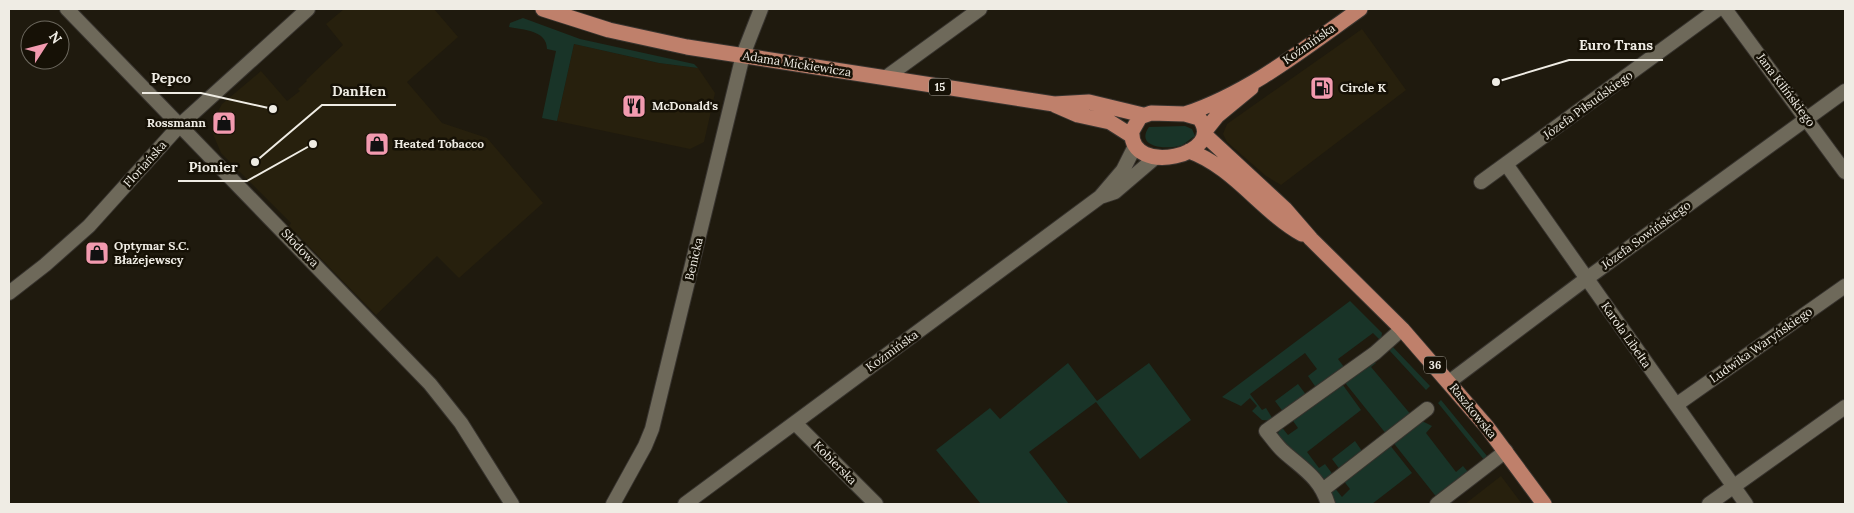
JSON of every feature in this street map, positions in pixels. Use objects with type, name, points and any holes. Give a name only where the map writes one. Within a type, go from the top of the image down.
[{"type":"main road","name":"Adama Mickiewicza","points":[[543,9],[632,36],[1054,104],[1089,102],[1143,115]]},
{"type":"main road","name":"Koźmińska","points":[[1185,114],[1205,107],[1259,79],[1360,9]]},
{"type":"main road","name":"Koźmińska","points":[[1205,133],[1217,116],[1245,94],[1259,79]]},
{"type":"main road","name":"Adama Mickiewicza","points":[[1054,104],[1078,115],[1110,122],[1133,141]]},
{"type":"main road","name":"15","points":[[1143,115],[1151,113],[1185,114]]},
{"type":"main road","points":[[1185,114],[1200,118],[1205,133]]},
{"type":"main road","points":[[1133,141],[1135,123],[1143,115]]},
{"type":"main road","name":"15","points":[[1189,151],[1201,142],[1205,133]]},
{"type":"main road","name":"Raszkowska","points":[[1205,133],[1285,209],[1311,239],[1402,329],[1506,451],[1544,504]]},
{"type":"main road","name":"15","points":[[1133,141],[1142,152],[1156,156]]},
{"type":"main road","points":[[1156,156],[1171,157],[1189,151]]},
{"type":"main road","name":"Raszkowska","points":[[1189,151],[1217,164],[1282,223],[1311,239]]},
{"type":"street","name":"Słodowa","points":[[67,9],[430,384],[461,423],[512,504]]},
{"type":"street","name":"Benicka","points":[[613,504],[646,446],[652,428],[743,55],[760,9]]},
{"type":"street","points":[[885,78],[980,9]]},
{"type":"street","name":"Józefa Piłsudskiego","points":[[1481,182],[1718,9]]},
{"type":"street","name":"Jana Kilińskiego","points":[[1725,9],[1808,118],[1845,172]]},
{"type":"street","name":"Floriańska","points":[[9,293],[46,265],[90,226],[180,125],[306,10]]},
{"type":"street","name":"Józefa Sowińskiego","points":[[1449,382],[1586,278],[1845,91]]},
{"type":"street","name":"Koźmińska","points":[[685,504],[1100,197],[1123,170],[1133,141]]},
{"type":"street","name":"Koźmińska","points":[[1100,197],[1115,192],[1156,156]]},
{"type":"street","name":"Karola Libelta","points":[[1506,164],[1746,504]]},
{"type":"street","name":"Ludwika Waryńskiego","points":[[1676,405],[1845,286]]},
{"type":"street","points":[[1328,504],[1324,489],[1303,466],[1282,451],[1266,431],[1375,353],[1402,329]]},
{"type":"street","points":[[1709,504],[1845,407]]},
{"type":"street","points":[[1324,489],[1427,409]]},
{"type":"street","name":"Kobierska","points":[[795,423],[876,504]]},
{"type":"street","points":[[1437,504],[1506,451]]},
{"type":"shaded area","points":[[344,9],[434,9],[458,37],[407,82],[442,123],[487,138],[543,203],[459,278],[437,256],[376,315],[289,226],[291,223],[221,153],[213,134],[214,118],[222,104],[261,71],[287,101],[300,91],[298,89],[306,80],[343,45],[326,24]]},
{"type":"shaded area","points":[[1362,29],[1406,90],[1281,185],[1266,176],[1227,142],[1223,134],[1227,124]]},
{"type":"shaded area","points":[[574,44],[659,63],[698,68],[715,93],[704,142],[690,149],[557,121]]},
{"type":"shaded area","points":[[1501,476],[1522,504],[1465,504]]},
{"type":"green space","points":[[523,18],[580,39],[694,64],[698,68],[659,63],[574,44],[557,121],[542,118],[556,51],[547,49],[546,43],[539,34],[509,27],[510,23]]},
{"type":"green space","points":[[1185,126],[1192,129],[1195,136],[1176,147],[1155,146],[1146,139],[1149,127]]},
{"type":"green space","points":[[1350,301],[1382,333],[1381,341],[1373,333],[1338,359],[1344,367],[1317,389],[1308,376],[1317,369],[1305,353],[1250,394],[1262,410],[1266,408],[1274,421],[1262,420],[1252,411],[1257,406],[1250,398],[1241,406],[1222,397]]},
{"type":"green space","points":[[1391,345],[1430,386],[1426,390],[1390,351]]},
{"type":"green space","points":[[1374,362],[1376,363],[1371,367],[1412,416],[1387,435],[1342,379]]},
{"type":"green space","points":[[1068,363],[1097,401],[1149,363],[1191,420],[1140,459],[1096,402],[1029,452],[1069,504],[981,504],[936,450],[990,408],[1000,419]]},
{"type":"green space","points":[[1340,381],[1361,410],[1307,452],[1319,468],[1325,464],[1334,476],[1326,481],[1321,481],[1277,438],[1280,425],[1288,435],[1298,428],[1291,418]]},
{"type":"green space","points":[[1298,384],[1307,396],[1284,413],[1275,401]]},
{"type":"green space","points":[[1441,400],[1487,456],[1485,461],[1438,403]]},
{"type":"green space","points":[[1418,422],[1424,422],[1432,426],[1426,433],[1456,472],[1463,466],[1468,472],[1438,499],[1392,441]]},
{"type":"green space","points":[[1355,441],[1364,454],[1341,471],[1332,459]]},
{"type":"green space","points":[[1389,444],[1412,473],[1372,504],[1334,504],[1331,493],[1332,489],[1334,487],[1342,497],[1350,489],[1343,480]]},
{"type":"place","name":"Euro Trans","points":[[1496,82]]},
{"type":"place","name":"Circle K","points":[[1322,88]]},
{"type":"place","name":"McDonald's","points":[[634,106]]},
{"type":"place","name":"Pepco","points":[[273,109]]},
{"type":"place","name":"Rossmann","points":[[224,123]]},
{"type":"place","name":"Pionier","points":[[313,144]]},
{"type":"place","name":"Heated Tobacco","points":[[377,144]]},
{"type":"place","name":"DanHen","points":[[255,162]]},
{"type":"place","name":"Optymar S.C. Błażejewscy","points":[[97,253]]}]
